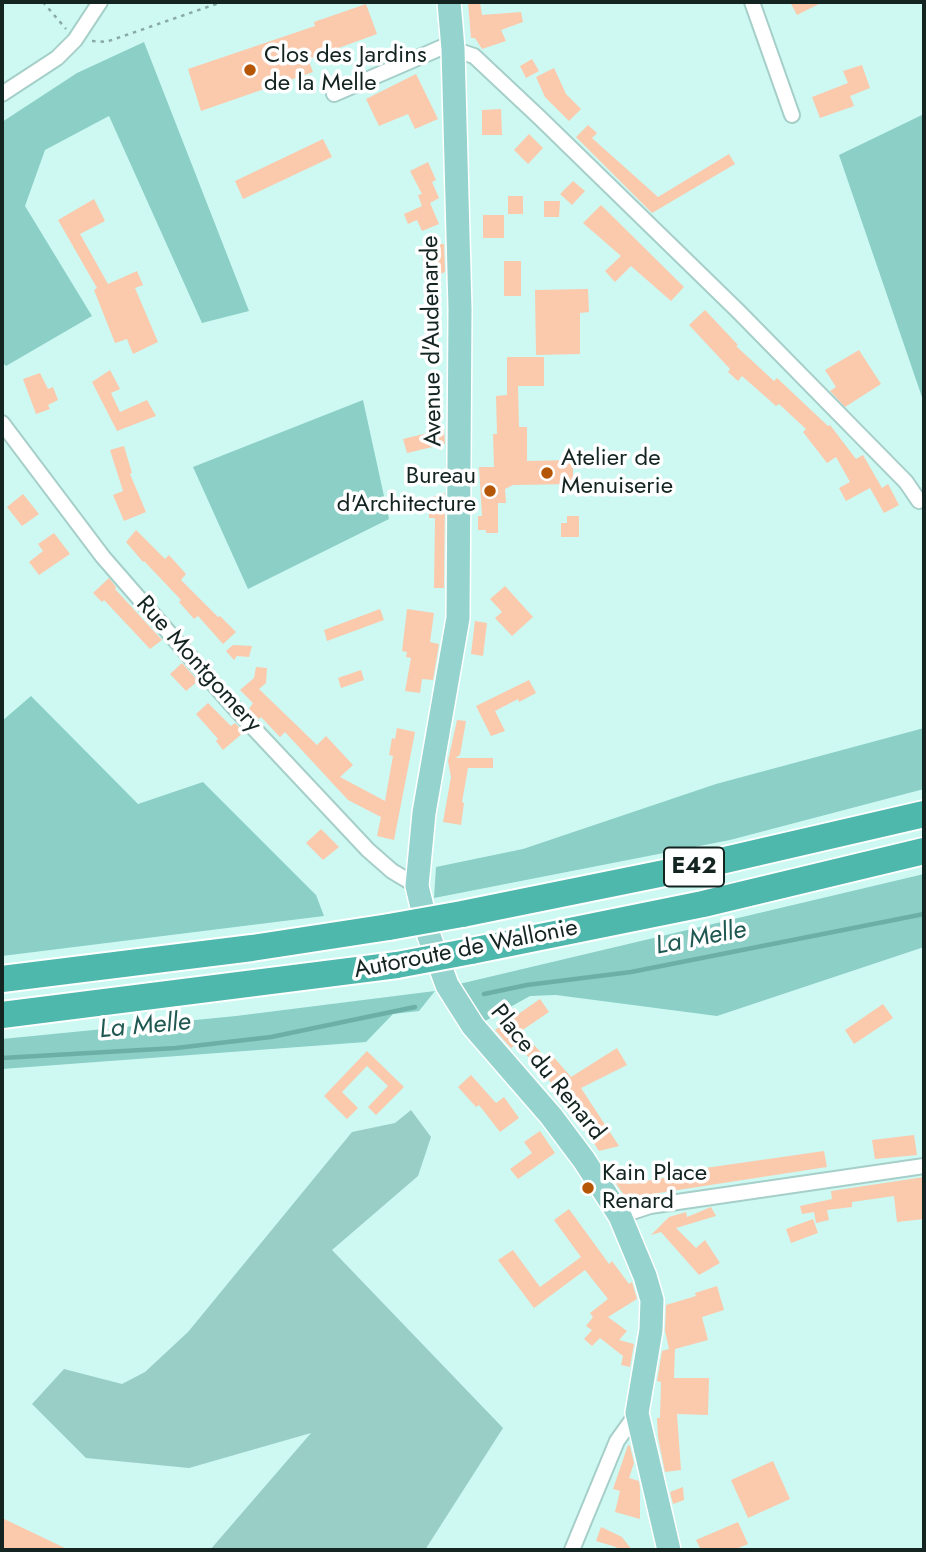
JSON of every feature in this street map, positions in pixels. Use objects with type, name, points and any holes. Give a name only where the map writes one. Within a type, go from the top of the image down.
[{"type":"highway","name":"Autoroute de Wallonie","points":[[2,979],[252,948],[462,914],[699,866],[924,814]]},
{"type":"highway","name":"Autoroute de Wallonie","points":[[2,1015],[397,965],[703,904],[924,851]]},
{"type":"main road","name":"Avenue d'Audenarde","points":[[417,886],[424,813],[458,618],[461,342],[453,46],[449,2]]},
{"type":"main road","name":"Place du Renard","points":[[417,886],[429,936],[447,985],[473,1026],[568,1138],[620,1216],[652,1300],[651,1330],[637,1413]]},
{"type":"main road","points":[[637,1413],[669,1550]]},
{"type":"street","points":[[2,94],[57,58],[75,40],[100,2]]},
{"type":"street","points":[[752,2],[792,115]]},
{"type":"street","points":[[334,94],[453,46],[474,56],[747,321],[906,482],[919,501],[924,499]]},
{"type":"street","name":"Rue Montgomery","points":[[2,423],[103,557],[231,704],[368,850],[393,871],[417,886]]},
{"type":"street","points":[[620,1216],[650,1206],[924,1166]]},
{"type":"street","points":[[572,1550],[617,1441],[637,1413]]},
{"type":"path","points":[[43,2],[75,40],[106,42],[222,2]]},
{"type":"shaded area","points":[[411,1110],[431,1137],[418,1176],[332,1250],[503,1428],[425,1550],[210,1550],[311,1433],[189,1468],[86,1458],[32,1404],[64,1369],[122,1384],[145,1372],[188,1332],[352,1132],[395,1123]]},
{"type":"green space","points":[[144,42],[249,311],[202,323],[109,116],[45,150],[25,206],[92,316],[6,366],[2,362],[2,122],[77,73]]},
{"type":"green space","points":[[924,114],[924,403],[839,155]]},
{"type":"green space","points":[[363,400],[389,519],[248,589],[193,467]]},
{"type":"green space","points":[[31,696],[138,804],[203,782],[316,895],[324,916],[2,956],[2,721]]},
{"type":"green space","points":[[924,728],[924,789],[730,840],[434,898],[436,867],[523,849],[716,784]]},
{"type":"green space","points":[[924,874],[924,947],[717,1016],[556,995],[530,996],[478,1025],[455,985]]},
{"type":"green space","points":[[435,991],[419,1011],[393,1014],[366,1042],[2,1069],[2,1039],[236,1016]]},
{"type":"building","points":[[468,2],[480,2],[482,15],[521,12],[523,22],[501,30],[506,41],[482,49],[475,38],[471,38]]},
{"type":"building","points":[[790,2],[823,2],[797,15]]},
{"type":"building","name":"Clos des Jardins de la Melle","points":[[366,4],[377,34],[308,59],[313,72],[201,111],[188,69],[315,26],[314,22]]},
{"type":"building","points":[[532,59],[539,71],[526,78],[520,66]]},
{"type":"building","points":[[862,65],[870,88],[850,96],[854,106],[820,118],[812,97],[848,83],[843,71]]},
{"type":"building","points":[[554,68],[566,94],[581,109],[569,121],[545,97],[536,77]]},
{"type":"building","points":[[416,74],[438,119],[415,129],[408,114],[379,126],[366,99]]},
{"type":"building","points":[[501,109],[502,135],[482,135],[482,110]]},
{"type":"building","points":[[588,125],[597,133],[592,138],[658,197],[729,154],[735,164],[652,213],[576,137]]},
{"type":"building","points":[[529,134],[543,148],[528,164],[514,150]]},
{"type":"building","points":[[323,139],[332,157],[243,199],[235,181]]},
{"type":"building","points":[[428,162],[436,180],[432,182],[439,198],[430,203],[439,224],[422,231],[417,220],[408,224],[404,214],[422,206],[418,195],[422,194],[410,171]]},
{"type":"building","points":[[573,181],[585,191],[572,205],[560,194]]},
{"type":"building","points":[[508,196],[523,196],[523,214],[508,214]]},
{"type":"building","points":[[94,199],[105,221],[80,234],[108,284],[137,271],[143,285],[135,288],[158,342],[133,354],[127,339],[115,343],[94,290],[97,288],[58,220]]},
{"type":"building","points":[[544,201],[560,201],[559,217],[544,217]]},
{"type":"building","points":[[601,205],[684,287],[671,301],[631,266],[615,282],[605,271],[621,256],[583,223]]},
{"type":"building","points":[[483,215],[504,215],[504,238],[483,238]]},
{"type":"building","points":[[432,244],[444,244],[445,272],[425,280],[423,255],[420,250]]},
{"type":"building","points":[[504,261],[521,261],[521,296],[504,296]]},
{"type":"building","points":[[588,289],[589,312],[580,313],[580,354],[536,355],[535,290]]},
{"type":"building","points":[[705,310],[738,345],[736,346],[774,381],[777,378],[830,425],[856,459],[863,455],[882,488],[888,484],[899,505],[884,513],[870,488],[846,501],[839,488],[850,482],[836,457],[827,463],[803,432],[806,429],[742,376],[738,381],[689,325]]},
{"type":"building","points":[[432,338],[441,356],[430,362],[421,343]]},
{"type":"building","points":[[859,350],[881,384],[845,407],[830,391],[836,387],[825,370]]},
{"type":"building","points":[[507,357],[544,357],[544,386],[518,386],[519,427],[527,427],[527,461],[573,460],[573,484],[513,485],[505,489],[506,503],[498,503],[498,533],[486,533],[486,530],[478,530],[478,516],[482,516],[479,467],[494,467],[496,396],[507,395]]},
{"type":"building","points":[[110,370],[120,389],[111,393],[120,412],[147,400],[156,416],[117,431],[92,382]]},
{"type":"building","points":[[40,373],[48,389],[53,387],[58,400],[48,405],[50,409],[36,414],[23,379]]},
{"type":"building","points":[[444,429],[445,444],[407,453],[403,439]]},
{"type":"building","points":[[124,446],[132,473],[130,474],[146,512],[124,521],[113,495],[123,491],[110,450]]},
{"type":"building","points":[[445,493],[444,588],[434,588],[435,518],[429,518],[429,498]]},
{"type":"building","points":[[23,494],[39,514],[22,526],[7,507]]},
{"type":"building","points":[[567,516],[579,516],[579,537],[561,537],[561,523],[567,523]]},
{"type":"building","points":[[136,530],[165,559],[169,555],[186,574],[181,580],[236,632],[223,644],[198,616],[194,619],[179,602],[181,600],[126,542]]},
{"type":"building","points":[[54,533],[70,554],[39,575],[29,562],[43,551],[38,544]]},
{"type":"building","points":[[109,578],[115,589],[162,640],[150,649],[104,600],[102,602],[93,593]]},
{"type":"building","points":[[505,586],[533,617],[512,636],[495,618],[502,612],[490,599]]},
{"type":"building","points":[[380,609],[384,620],[327,641],[324,630]]},
{"type":"building","points":[[407,609],[434,613],[430,642],[439,644],[433,680],[422,679],[420,693],[405,691],[411,658],[406,657],[407,652],[402,651]]},
{"type":"building","points":[[475,621],[487,623],[483,656],[471,654]]},
{"type":"building","points":[[233,645],[252,646],[249,657],[237,656],[234,660],[226,651]]},
{"type":"building","points":[[182,663],[198,681],[186,691],[170,674]]},
{"type":"building","points":[[256,667],[267,668],[266,683],[259,689],[317,745],[326,736],[353,765],[340,777],[385,801],[393,756],[389,755],[392,738],[395,739],[397,728],[415,732],[394,840],[377,836],[381,817],[348,800],[285,732],[280,737],[261,717],[259,719],[249,709],[253,703],[240,690],[254,678]]},
{"type":"building","points":[[361,670],[364,680],[341,688],[338,678]]},
{"type":"building","points":[[529,680],[536,693],[495,711],[505,731],[491,736],[476,706]]},
{"type":"building","points":[[208,703],[231,726],[235,723],[244,732],[223,750],[216,741],[218,739],[196,714]]},
{"type":"building","points":[[457,720],[466,721],[460,755],[455,758],[493,758],[493,768],[468,768],[461,825],[443,822],[451,777],[448,761]]},
{"type":"building","points":[[321,829],[339,847],[323,860],[306,843]]},
{"type":"building","points":[[540,999],[549,1012],[521,1031],[546,1058],[551,1054],[571,1077],[617,1048],[627,1065],[581,1088],[619,1146],[599,1151],[571,1107],[537,1066],[516,1044],[511,1048],[495,1030]]},
{"type":"building","points":[[883,1004],[893,1018],[854,1044],[845,1030]]},
{"type":"building","points":[[367,1051],[404,1087],[376,1115],[368,1107],[388,1086],[367,1066],[342,1092],[358,1108],[347,1119],[324,1096]]},
{"type":"building","points":[[471,1075],[496,1103],[504,1097],[519,1118],[500,1132],[479,1105],[476,1107],[458,1087]]},
{"type":"building","points":[[540,1131],[555,1153],[518,1179],[510,1169],[532,1153],[524,1142]]},
{"type":"building","points":[[914,1135],[917,1155],[875,1159],[872,1140]]},
{"type":"building","points":[[824,1151],[827,1167],[626,1198],[615,1182],[622,1177],[627,1184],[670,1177],[670,1173]]},
{"type":"building","points":[[924,1177],[924,1219],[897,1222],[894,1196],[852,1202],[852,1207],[827,1210],[829,1220],[816,1223],[814,1212],[802,1214],[800,1206],[832,1199],[831,1191]]},
{"type":"building","points":[[711,1207],[716,1216],[676,1228],[696,1248],[705,1240],[720,1263],[699,1275],[661,1232],[651,1235],[669,1217],[686,1212],[687,1217]]},
{"type":"building","points":[[569,1209],[609,1264],[612,1261],[629,1284],[632,1282],[637,1299],[608,1317],[627,1331],[619,1340],[634,1344],[630,1367],[621,1365],[623,1356],[600,1338],[592,1346],[584,1339],[592,1330],[586,1326],[593,1317],[590,1313],[608,1299],[585,1270],[534,1308],[498,1260],[513,1250],[540,1287],[581,1257],[554,1220]]},
{"type":"building","points":[[813,1219],[818,1233],[791,1243],[786,1229]]},
{"type":"building","points":[[717,1286],[724,1310],[702,1317],[708,1340],[675,1349],[674,1378],[709,1378],[708,1415],[677,1414],[681,1470],[665,1472],[658,1437],[661,1382],[657,1381],[662,1351],[669,1349],[665,1331],[666,1305]]},
{"type":"building","points":[[628,1445],[634,1463],[629,1478],[639,1481],[640,1519],[615,1512],[620,1491],[613,1489]]},
{"type":"building","points":[[773,1461],[790,1499],[748,1518],[731,1480]]},
{"type":"building","points":[[683,1487],[684,1500],[673,1504],[670,1492]]},
{"type":"building","points":[[2,1518],[69,1550],[2,1550]]},
{"type":"building","points":[[738,1522],[748,1544],[734,1550],[701,1550],[696,1540]]},
{"type":"building","points":[[601,1527],[622,1537],[632,1550],[619,1550],[596,1541]]},
{"type":"waterway","name":"La Melle","points":[[484,994],[527,985],[631,972],[924,914]]},
{"type":"waterway","name":"La Melle","points":[[2,1058],[176,1048],[271,1037],[415,1007]]},
{"type":"place","name":"Clos des Jardins de la Melle","points":[[250,70]]},
{"type":"place","name":"Atelier de Menuiserie","points":[[547,473]]},
{"type":"place","name":"Bureau d'Architecture","points":[[490,491]]},
{"type":"place","name":"Kain Place Renard","points":[[588,1188]]}]
